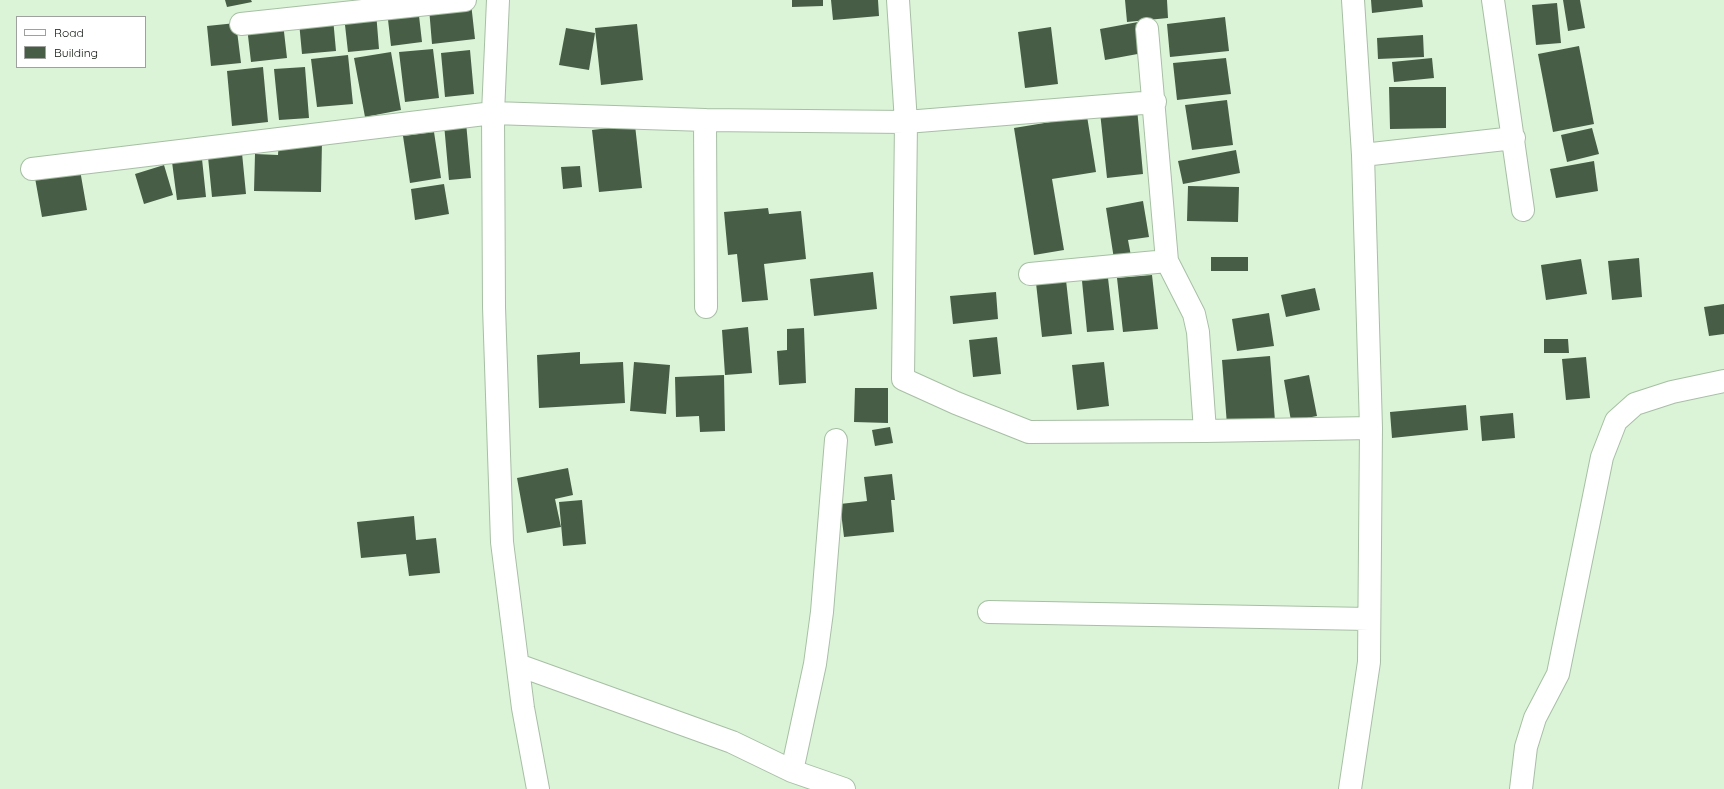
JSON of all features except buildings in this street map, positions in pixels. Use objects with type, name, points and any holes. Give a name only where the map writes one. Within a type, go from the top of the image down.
[{"type":"street","points":[[241,24],[465,0]]},
{"type":"street","points":[[498,0],[493,113],[494,307],[502,542],[523,708],[538,789]]},
{"type":"street","points":[[898,0],[906,122],[903,379],[956,403],[1029,432],[1371,428]]},
{"type":"street","points":[[1350,789],[1369,662],[1371,428],[1363,154],[1353,0]]},
{"type":"street","points":[[1493,0],[1514,138],[1523,210]]},
{"type":"street","points":[[1147,29],[1155,102],[1168,261],[1191,308],[1198,332],[1205,431]]},
{"type":"street","points":[[32,169],[493,113],[705,120],[906,122],[1155,102]]},
{"type":"street","points":[[705,120],[706,307]]},
{"type":"street","points":[[1363,154],[1514,138]]},
{"type":"street","points":[[1030,274],[1168,261]]},
{"type":"street","points":[[1521,789],[1526,747],[1535,718],[1558,674],[1602,457],[1616,421],[1635,404],[1672,392],[1724,381]]},
{"type":"street","points":[[792,771],[815,664],[822,612],[836,440]]},
{"type":"street","points":[[989,612],[1369,619]]},
{"type":"street","points":[[518,665],[732,742],[792,771],[844,789]]}]
